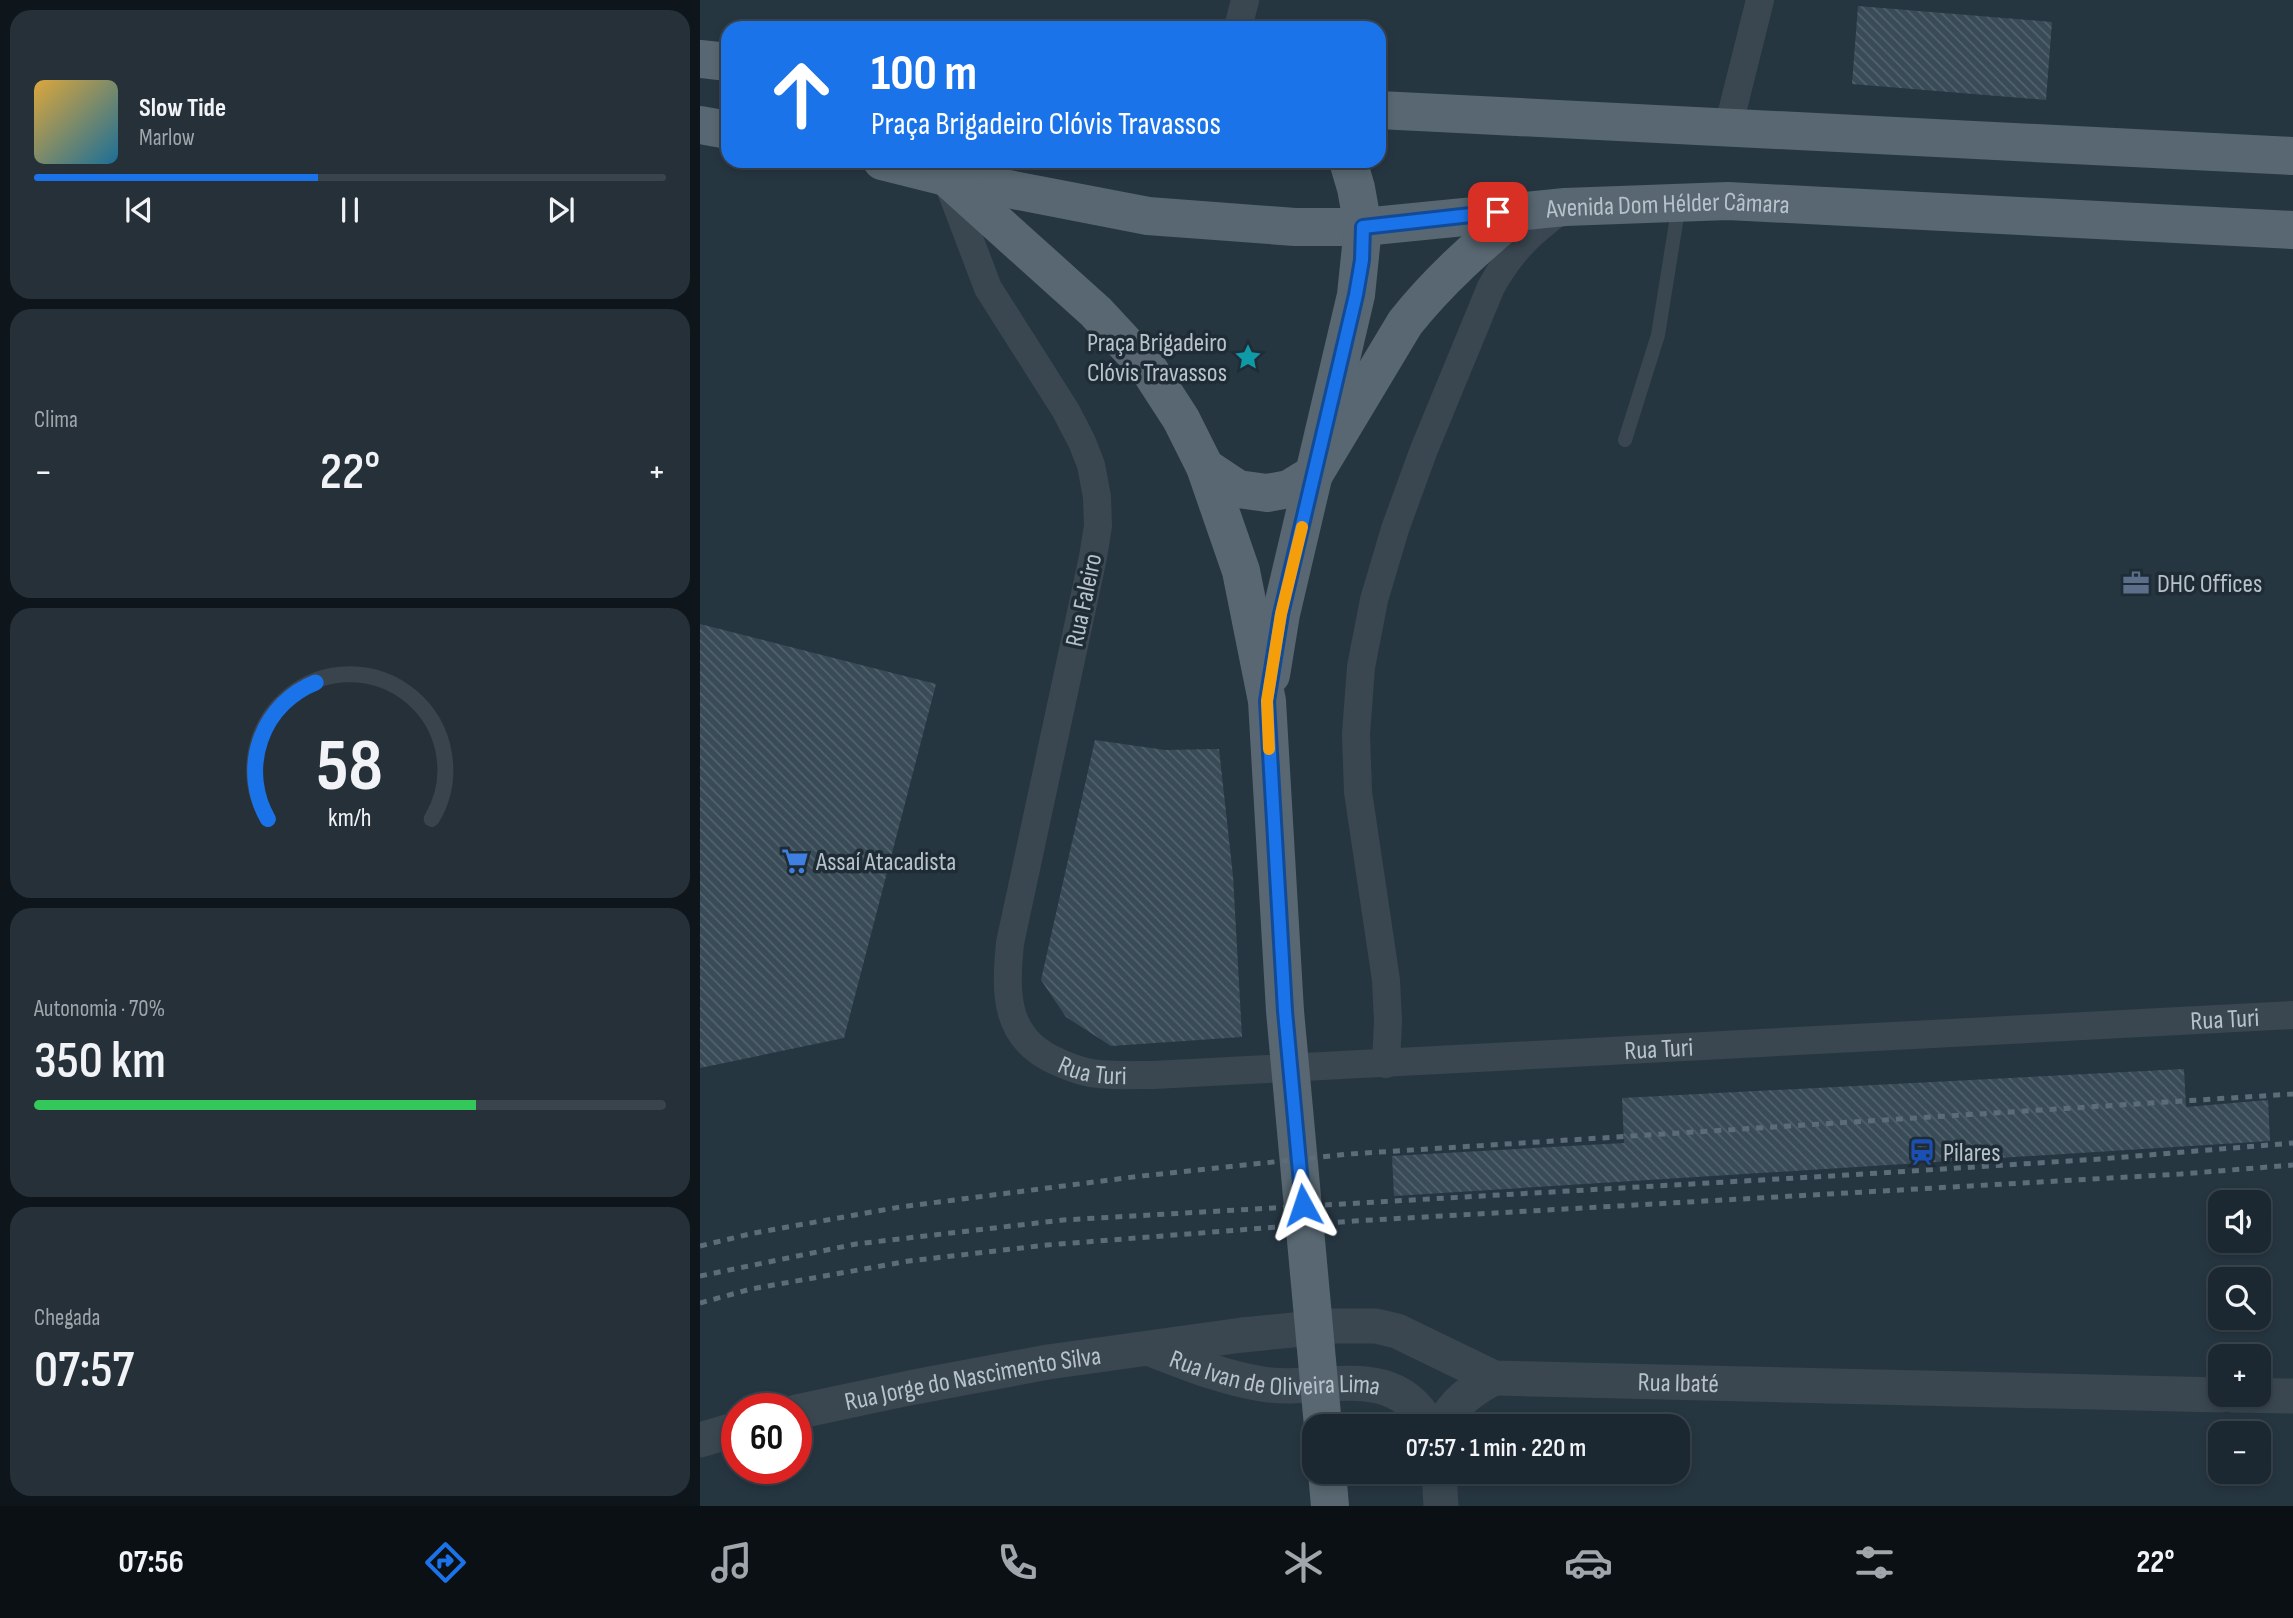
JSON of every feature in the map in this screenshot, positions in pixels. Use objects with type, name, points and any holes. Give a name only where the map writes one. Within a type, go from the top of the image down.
[{"type":"main road","points":[[700,60],[721,62]]},
{"type":"main road","points":[[1386,110],[2293,156]]},
{"type":"main road","points":[[700,125],[721,129]]},
{"type":"main road","points":[[1267,701],[1281,614],[1362,260],[1363,227],[1350,168]]},
{"type":"main road","points":[[949,169],[1124,340],[1148,368],[1168,396],[1205,467],[1241,571],[1267,701],[1285,1011],[1322,1414]]},
{"type":"main road","name":"Avenida Dom Hélder Câmara","points":[[949,169],[1147,216],[1295,227],[1363,227],[1565,206],[1728,201],[2293,230]]},
{"type":"main road","points":[[1205,467],[1238,489],[1267,493],[1289,489],[1315,472],[1405,323],[1458,263],[1521,209]]},
{"type":"main road","points":[[1328,1484],[1330,1506]]},
{"type":"street","points":[[1240,21],[1245,0]]},
{"type":"street","points":[[1728,128],[1760,0]]},
{"type":"street","name":"Rua Faleiro","points":[[949,169],[988,288],[1066,411],[1091,465],[1097,497],[1098,526],[1093,557],[1010,943],[1008,979],[1012,1012],[1022,1038],[1031,1047]]},
{"type":"street","points":[[1386,1064],[1386,980],[1358,792],[1357,723],[1365,635],[1395,529],[1423,452],[1491,288],[1503,265],[1517,247],[1565,206]]},
{"type":"street","name":"Rua Turi","points":[[1031,1047],[1043,1056],[1075,1069],[1101,1074],[1153,1075],[2293,1015]]},
{"type":"street","name":"Rua Ibaté","points":[[1150,1349],[1242,1335],[1334,1326],[1376,1326],[1416,1339],[1494,1378],[2208,1395]]},
{"type":"street","name":"Rua Jorge do Nascimento Silva","points":[[812,1409],[1048,1362],[1150,1349]]},
{"type":"street","name":"Rua Ivan de Oliveira Lima","points":[[1150,1349],[1219,1375],[1264,1385],[1353,1383],[1384,1387],[1415,1405],[1421,1414]]},
{"type":"street","points":[[1449,1414],[1467,1393],[1494,1378]]},
{"type":"street","points":[[2271,1396],[2293,1396]]},
{"type":"street","points":[[700,1440],[721,1434]]},
{"type":"street","points":[[1440,1484],[1441,1506]]},
{"type":"lane","points":[[1625,440],[1658,335],[1680,203]]},
{"type":"building","points":[[1858,6],[2052,22],[2046,100],[1852,84]]},
{"type":"building","name":"Assaí Atacadista","points":[[700,624],[936,684],[844,1038],[700,1068]]},
{"type":"building","points":[[1095,740],[1165,750],[1219,749],[1233,876],[1242,1037],[1111,1046],[1066,1017],[1041,980]]},
{"type":"building","points":[[2184,1069],[2186,1107],[2268,1100],[2270,1141],[1394,1196],[1392,1156],[1624,1143],[1622,1098]]},
{"type":"railway","points":[[700,1246],[754,1233],[900,1207],[1141,1176],[1349,1154],[2293,1094]]},
{"type":"railway","points":[[700,1276],[856,1244],[1063,1220],[1848,1175],[2100,1159],[2293,1143]]},
{"type":"railway","points":[[700,1303],[751,1289],[909,1261],[1047,1245],[1354,1221],[2181,1174],[2293,1165]]},
{"type":"slow traffic","points":[[1269,749],[1267,701],[1281,614],[1302,527]]},
{"type":"place","name":"Praça Brigadeiro Clóvis Travassos","points":[[1248,357]]},
{"type":"place","name":"DHC Offices","points":[[2136,583]]},
{"type":"place","name":"Assaí Atacadista","points":[[795,861]]},
{"type":"place","name":"Pilares","points":[[1922,1152]]},
{"type":"route","points":[[1303,1205],[1285,1011],[1267,701],[1281,614],[1356,295],[1362,260],[1363,227],[1498,212]]}]
